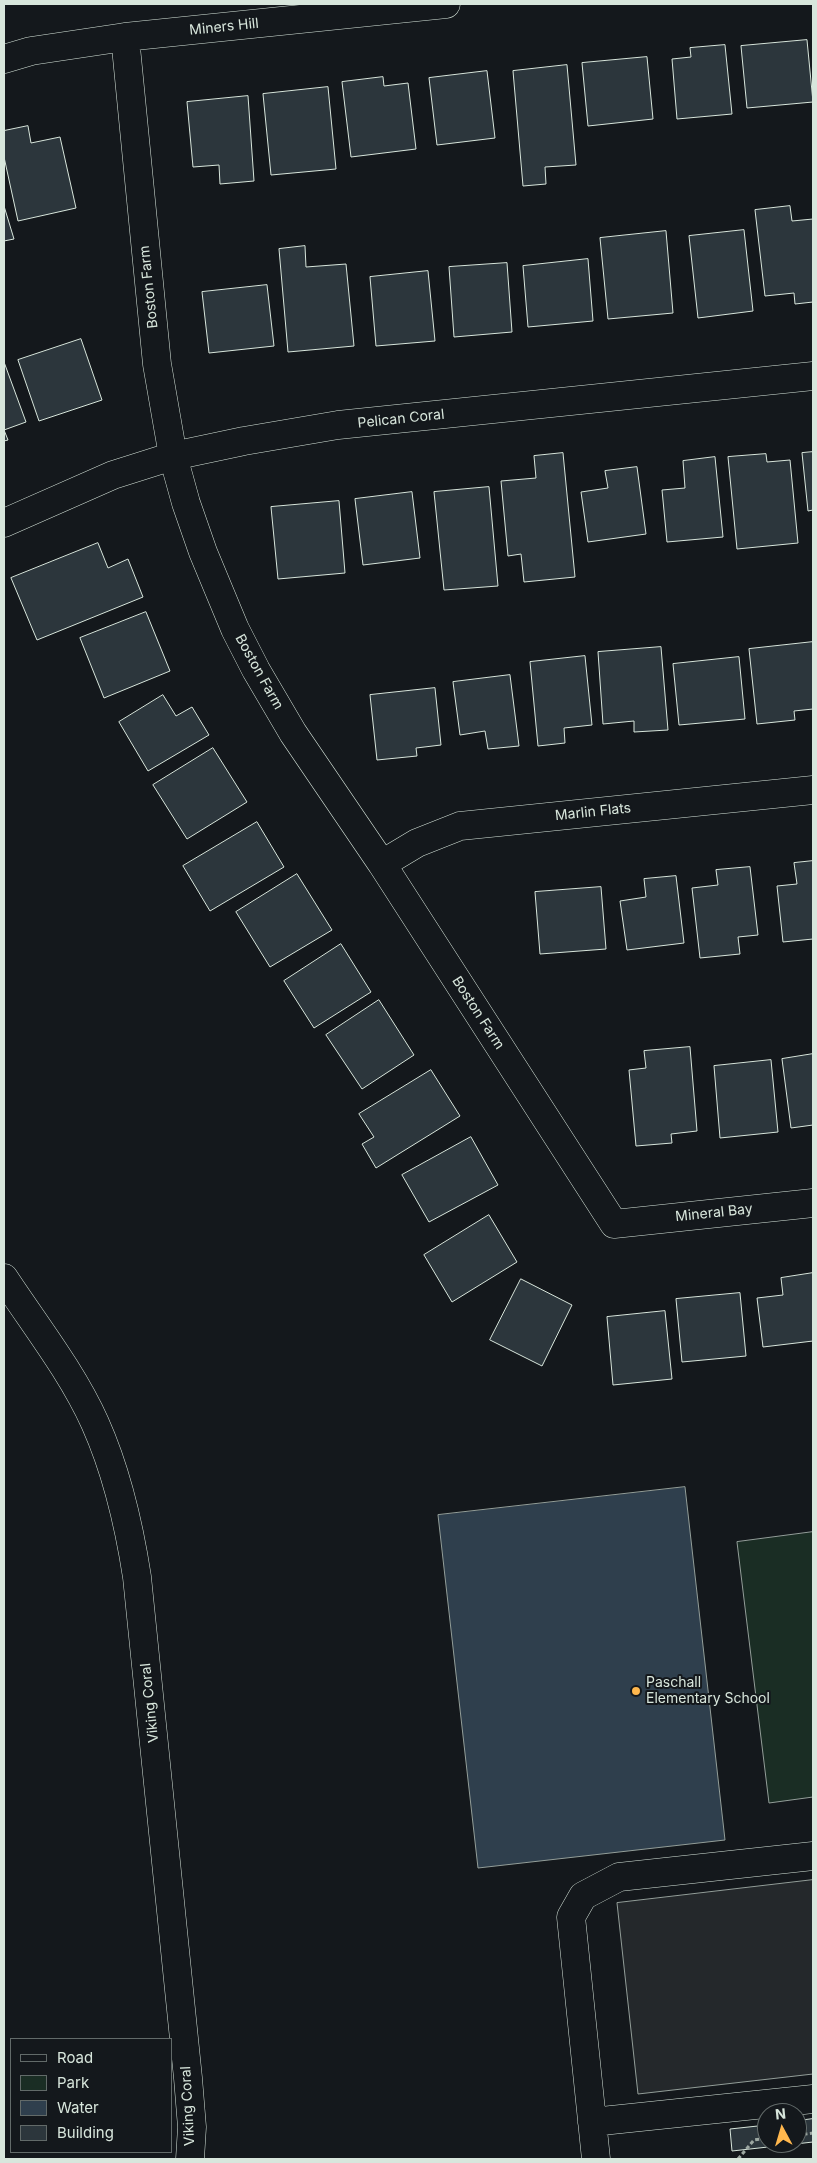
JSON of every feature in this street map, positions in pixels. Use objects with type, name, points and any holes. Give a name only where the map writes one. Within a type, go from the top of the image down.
[{"type":"street","name":"Miners Hill","points":[[4,59],[31,51],[125,37],[446,4]]},
{"type":"street","name":"Boston Farm","points":[[125,37],[156,364],[173,456],[186,503],[203,552],[235,629],[256,670],[294,733],[382,864],[614,1224]]},
{"type":"street","name":"Pelican Coral","points":[[4,523],[113,475],[173,456],[244,441],[338,425],[813,376]]},
{"type":"street","name":"Marlin Flats","points":[[382,864],[417,843],[460,826],[813,790]]},
{"type":"street","name":"Mineral Bay","points":[[614,1224],[813,1203]]},
{"type":"street","name":"Viking Coral","points":[[4,1278],[81,1395],[96,1425],[127,1515],[137,1578],[188,2078],[192,2127],[190,2159]]},
{"type":"street","points":[[596,2159],[571,1917],[583,1896],[619,1877],[813,1856]]},
{"type":"street","points":[[592,2122],[813,2099]]},
{"type":"path","points":[[738,2159],[754,2140],[757,2140]]},
{"type":"green space","points":[[813,1532],[813,1797],[769,1803],[737,1542]]},
{"type":"shaded area","points":[[813,1880],[813,2074],[638,2094],[617,1903]]},
{"type":"water","points":[[685,1487],[725,1840],[478,1868],[438,1515]]},
{"type":"building","points":[[807,40],[813,102],[747,108],[741,46]]},
{"type":"building","points":[[725,45],[732,114],[677,119],[672,59],[691,57],[690,48]]},
{"type":"building","points":[[647,57],[653,119],[588,126],[582,63]]},
{"type":"building","points":[[567,65],[576,165],[545,167],[546,184],[523,186],[513,71]]},
{"type":"building","points":[[487,71],[495,138],[437,145],[429,78]]},
{"type":"building","points":[[383,77],[384,86],[408,83],[416,149],[351,157],[342,82]]},
{"type":"building","points":[[328,87],[336,169],[271,175],[263,94]]},
{"type":"building","points":[[248,96],[254,181],[220,184],[219,165],[193,167],[187,102]]},
{"type":"building","points":[[28,126],[31,143],[60,137],[76,208],[18,221],[4,157],[4,131]]},
{"type":"building","points":[[4,206],[14,239],[4,241]]},
{"type":"building","points":[[790,206],[792,221],[813,219],[813,302],[795,304],[794,293],[765,296],[755,210]]},
{"type":"building","points":[[744,230],[753,311],[698,318],[689,236]]},
{"type":"building","points":[[666,231],[673,313],[608,319],[600,238]]},
{"type":"building","points":[[305,246],[306,267],[346,264],[354,346],[288,352],[279,249]]},
{"type":"building","points":[[588,259],[593,321],[528,327],[523,266]]},
{"type":"building","points":[[507,263],[512,332],[454,337],[449,267]]},
{"type":"building","points":[[428,271],[435,341],[376,346],[370,277]]},
{"type":"building","points":[[267,285],[274,346],[209,353],[202,292]]},
{"type":"building","points":[[81,339],[102,400],[39,421],[18,360]]},
{"type":"building","points":[[4,362],[26,422],[4,430]]},
{"type":"building","points":[[4,430],[8,440],[4,441]]},
{"type":"building","points":[[813,452],[813,510],[808,511],[802,453]]},
{"type":"building","points":[[563,453],[575,577],[524,582],[521,554],[508,556],[501,481],[536,478],[534,456]]},
{"type":"building","points":[[766,454],[767,462],[790,460],[798,543],[737,549],[728,457]]},
{"type":"building","points":[[715,457],[723,537],[667,542],[662,490],[685,488],[683,461]]},
{"type":"building","points":[[637,467],[646,534],[588,542],[581,492],[608,488],[605,471]]},
{"type":"building","points":[[489,487],[498,586],[444,590],[434,492]]},
{"type":"building","points":[[412,492],[420,558],[363,565],[355,499]]},
{"type":"building","points":[[339,501],[345,573],[278,579],[271,507]]},
{"type":"building","points":[[98,543],[108,568],[128,559],[143,597],[37,640],[11,578]]},
{"type":"building","points":[[146,612],[170,671],[104,698],[80,638]]},
{"type":"building","points":[[813,642],[813,709],[794,711],[795,720],[757,724],[749,649]]},
{"type":"building","points":[[661,647],[668,730],[634,732],[634,721],[603,724],[598,652]]},
{"type":"building","points":[[585,656],[592,725],[564,728],[565,743],[538,746],[530,662]]},
{"type":"building","points":[[739,657],[745,719],[679,725],[673,664]]},
{"type":"building","points":[[510,675],[519,746],[488,749],[485,731],[460,735],[453,682]]},
{"type":"building","points":[[435,688],[441,745],[416,748],[417,756],[377,760],[370,695]]},
{"type":"building","points":[[163,695],[176,716],[192,707],[209,735],[148,771],[119,722]]},
{"type":"building","points":[[213,748],[247,802],[187,839],[153,785]]},
{"type":"building","points":[[257,822],[284,867],[210,911],[183,866]]},
{"type":"building","points":[[813,861],[813,939],[783,942],[777,886],[797,884],[794,863]]},
{"type":"building","points":[[750,867],[758,935],[738,937],[740,954],[700,958],[692,888],[718,885],[716,870]]},
{"type":"building","points":[[297,874],[332,930],[270,967],[236,912]]},
{"type":"building","points":[[676,876],[684,943],[627,950],[620,901],[646,897],[644,879]]},
{"type":"building","points":[[601,887],[606,949],[540,954],[535,892]]},
{"type":"building","points":[[341,944],[371,992],[314,1028],[284,981]]},
{"type":"building","points":[[379,1000],[414,1055],[362,1089],[326,1035]]},
{"type":"building","points":[[690,1047],[697,1131],[671,1134],[672,1143],[636,1146],[629,1070],[646,1068],[644,1051]]},
{"type":"building","points":[[813,1054],[813,1125],[791,1128],[782,1059]]},
{"type":"building","points":[[771,1060],[778,1132],[720,1138],[714,1066]]},
{"type":"building","points":[[431,1070],[460,1116],[376,1168],[362,1144],[374,1137],[359,1114]]},
{"type":"building","points":[[471,1137],[498,1185],[429,1222],[402,1175]]},
{"type":"building","points":[[489,1215],[517,1262],[452,1302],[424,1255]]},
{"type":"building","points":[[813,1273],[813,1341],[763,1347],[757,1298],[783,1295],[781,1278]]},
{"type":"building","points":[[521,1279],[572,1305],[542,1366],[490,1340]]},
{"type":"building","points":[[740,1293],[746,1356],[682,1362],[676,1299]]},
{"type":"building","points":[[665,1311],[672,1379],[613,1385],[607,1317]]},
{"type":"building","points":[[813,2119],[813,2142],[807,2143],[807,2120]]},
{"type":"building","points":[[757,2126],[757,2148],[732,2151],[730,2129]]},
{"type":"place","name":"Paschall Elementary School","points":[[636,1691]]}]
